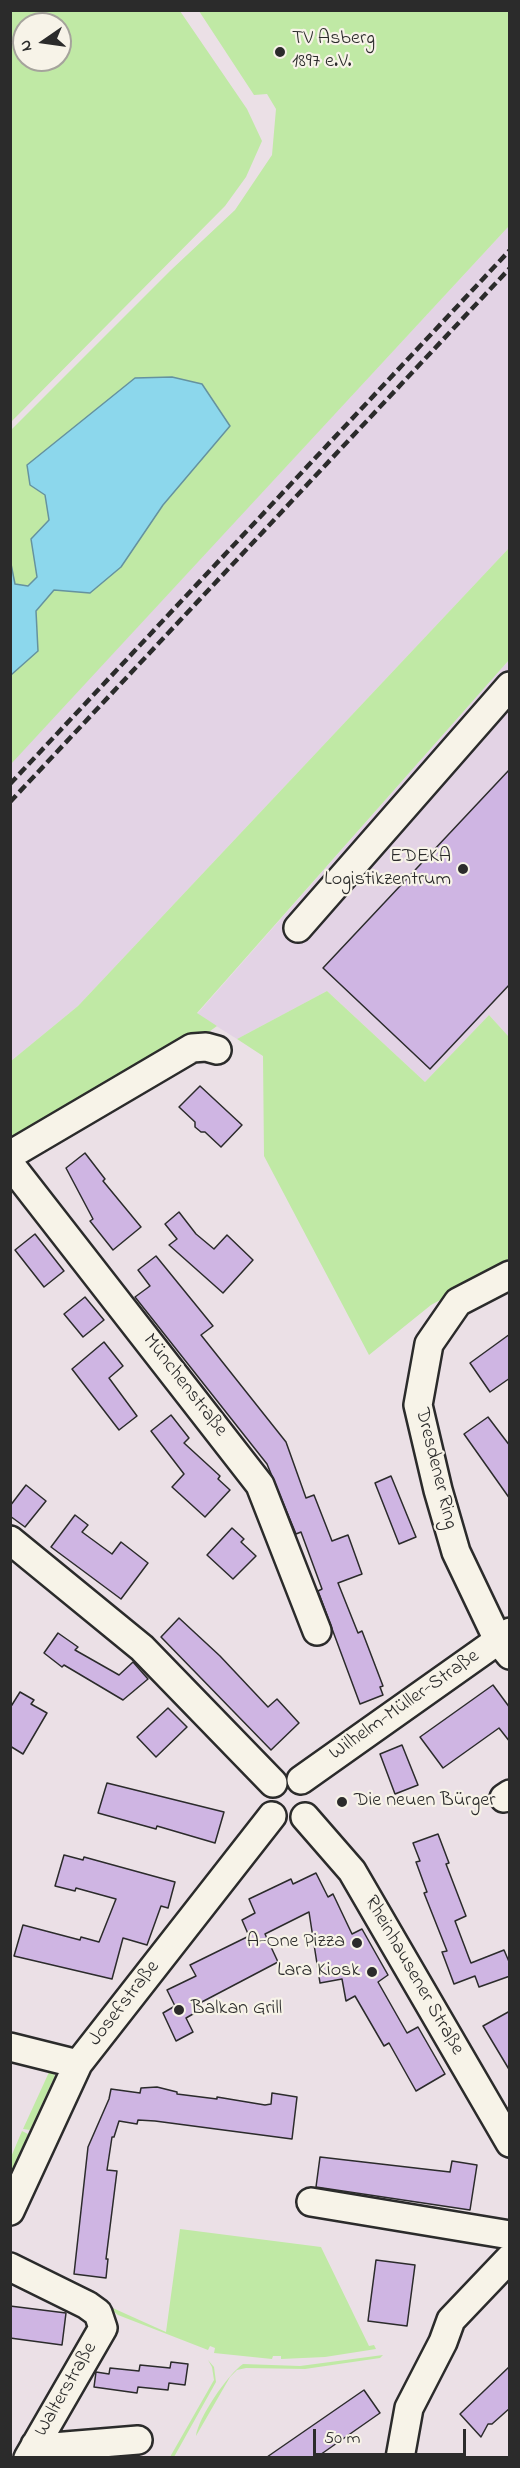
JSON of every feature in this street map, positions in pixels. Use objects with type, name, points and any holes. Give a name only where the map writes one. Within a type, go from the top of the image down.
[{"type":"street","points":[[298,928],[510,686]]},
{"type":"street","points":[[10,1155],[192,1048],[206,1047],[217,1050]]},
{"type":"street","name":"Münchenstraße","points":[[10,1164],[260,1485],[316,1631]]},
{"type":"street","name":"Dresdener Ring","points":[[506,1642],[456,1552],[438,1490],[418,1405],[429,1344],[458,1302],[510,1275]]},
{"type":"street","points":[[10,1540],[142,1648],[273,1783]]},
{"type":"street","name":"Wilhelm-Müller-Straße","points":[[301,1780],[506,1642]]},
{"type":"street","points":[[286,1777],[301,1780],[306,1784],[312,1797],[312,1804],[305,1816],[292,1823],[272,1816],[266,1799],[273,1783],[286,1777]]},
{"type":"street","name":"Josefstraße","points":[[10,2211],[78,2064],[272,1816]]},
{"type":"street","name":"Rheinhausener Straße","points":[[305,1816],[352,1871],[510,2143]]},
{"type":"street","points":[[10,2047],[78,2064]]},
{"type":"street","points":[[311,2202],[510,2235]]},
{"type":"street","points":[[400,2457],[409,2408],[452,2320],[510,2258]]},
{"type":"street","name":"Walterstraße","points":[[10,2267],[87,2304],[98,2313],[103,2328],[32,2451]]},
{"type":"street","points":[[32,2451],[41,2448],[138,2440]]},
{"type":"shaded area","points":[[509,226],[509,548],[78,1006],[11,1061],[10,764]]},
{"type":"shaded area","points":[[509,660],[509,1037],[489,1015],[425,1082],[327,991],[237,1039],[197,1014]]},
{"type":"green space","points":[[11,10],[180,11],[247,109],[262,141],[246,177],[225,206],[11,422]]},
{"type":"green space","points":[[199,11],[509,11],[509,226],[11,764],[11,430],[171,270],[235,210],[272,155],[276,109],[267,94],[254,95]]},
{"type":"green space","points":[[509,548],[509,660],[197,1013],[217,1026],[192,1044],[11,1137],[11,1061],[78,1006]]},
{"type":"green space","points":[[327,991],[425,1082],[489,1015],[509,1037],[509,1262],[431,1305],[369,1355],[264,1156],[263,1056],[237,1039]]},
{"type":"green space","points":[[50,2070],[55,2076],[30,2130],[23,2129]]},
{"type":"green space","points":[[22,2131],[28,2134],[11,2173],[11,2157]]},
{"type":"green space","points":[[180,2229],[321,2247],[369,2346],[374,2345],[376,2349],[325,2357],[281,2359],[281,2356],[273,2356],[272,2359],[214,2353],[215,2348],[210,2346],[208,2350],[118,2315],[108,2307],[75,2291],[166,2332]]},
{"type":"green space","points":[[383,2355],[380,2358],[305,2369],[246,2368],[237,2370],[230,2377],[237,2369],[243,2364],[300,2366]]},
{"type":"green space","points":[[208,2360],[214,2367],[216,2382],[174,2457],[170,2457],[214,2380],[212,2367]]},
{"type":"green space","points":[[230,2377],[196,2436],[202,2419],[215,2397]]},
{"type":"water","points":[[172,377],[202,384],[230,426],[163,505],[121,567],[90,593],[54,590],[36,611],[38,651],[11,675],[11,564],[15,584],[28,586],[37,577],[31,539],[49,520],[45,495],[30,485],[27,465],[135,378]]},
{"type":"building","name":"EDEKA Logistikzentrum","points":[[510,769],[510,984],[430,1069],[323,968]]},
{"type":"building","points":[[200,1086],[242,1125],[221,1147],[205,1132],[195,1127],[195,1122],[179,1107]]},
{"type":"building","points":[[85,1153],[105,1179],[103,1181],[141,1227],[113,1250],[90,1221],[93,1219],[66,1168]]},
{"type":"building","points":[[179,1212],[196,1234],[214,1249],[227,1235],[253,1260],[223,1293],[169,1245],[177,1239],[165,1224]]},
{"type":"building","points":[[35,1234],[64,1271],[44,1287],[15,1250]]},
{"type":"building","points":[[156,1256],[213,1326],[201,1335],[286,1442],[306,1498],[314,1495],[332,1541],[348,1535],[362,1574],[338,1583],[358,1633],[362,1631],[383,1686],[380,1687],[383,1695],[360,1704],[318,1591],[322,1589],[301,1532],[296,1534],[267,1464],[135,1297],[150,1286],[138,1270]]},
{"type":"building","points":[[85,1297],[104,1320],[83,1337],[64,1314]]},
{"type":"building","points":[[510,1334],[510,1378],[490,1392],[470,1363]]},
{"type":"building","points":[[104,1342],[123,1366],[109,1378],[137,1416],[119,1430],[72,1369]]},
{"type":"building","points":[[171,1415],[189,1438],[184,1443],[220,1476],[218,1479],[230,1490],[205,1517],[172,1487],[184,1474],[151,1431]]},
{"type":"building","points":[[488,1417],[510,1446],[510,1499],[464,1434]]},
{"type":"building","points":[[391,1476],[416,1537],[399,1544],[375,1483]]},
{"type":"building","points":[[26,1485],[46,1501],[25,1527],[10,1516],[10,1506]]},
{"type":"building","points":[[75,1515],[88,1525],[82,1532],[112,1554],[121,1542],[148,1563],[121,1599],[51,1547]]},
{"type":"building","points":[[232,1528],[244,1539],[241,1542],[256,1556],[233,1579],[207,1555]]},
{"type":"building","points":[[179,1618],[220,1656],[268,1707],[277,1699],[299,1723],[271,1750],[161,1637]]},
{"type":"building","points":[[58,1633],[78,1647],[75,1650],[119,1675],[133,1662],[148,1679],[123,1700],[64,1665],[62,1667],[44,1653]]},
{"type":"building","points":[[493,1685],[510,1708],[510,1742],[499,1728],[443,1768],[420,1737]]},
{"type":"building","points":[[20,1692],[34,1700],[31,1704],[47,1713],[23,1754],[10,1746],[10,1708]]},
{"type":"building","points":[[168,1708],[187,1727],[156,1757],[137,1737]]},
{"type":"building","points":[[402,1745],[418,1785],[395,1794],[380,1754]]},
{"type":"building","points":[[107,1783],[224,1812],[215,1843],[157,1826],[156,1829],[98,1813]]},
{"type":"building","points":[[438,1834],[449,1863],[446,1864],[466,1916],[455,1921],[471,1963],[504,1950],[510,1964],[510,1976],[479,1987],[475,1976],[454,1984],[442,1952],[447,1951],[424,1893],[427,1892],[416,1862],[420,1861],[413,1843]]},
{"type":"building","points":[[64,1855],[83,1860],[84,1857],[175,1882],[168,1908],[161,1906],[147,1945],[123,1938],[112,1979],[14,1956],[23,1925],[80,1940],[81,1937],[99,1942],[116,1899],[76,1888],[75,1891],[55,1886]]},
{"type":"building","points":[[316,1873],[328,1897],[333,1894],[352,1934],[362,1929],[388,1975],[378,1982],[407,2033],[418,2027],[445,2074],[416,2091],[389,2043],[384,2046],[355,1996],[346,2001],[342,1979],[320,1983],[309,1912],[265,1934],[278,1962],[198,2004],[200,2010],[186,2018],[193,2032],[176,2041],[163,2013],[175,2006],[167,1990],[196,1976],[190,1965],[249,1936],[242,1920],[255,1913],[249,1899],[291,1879],[293,1884]]},
{"type":"building","points":[[510,2011],[510,2071],[483,2026]]},
{"type":"building","points":[[157,2087],[177,2092],[177,2094],[217,2099],[217,2097],[265,2105],[271,2104],[272,2093],[297,2097],[292,2139],[155,2121],[138,2120],[137,2124],[119,2121],[114,2137],[112,2137],[107,2170],[117,2171],[106,2259],[108,2259],[106,2278],[74,2274],[88,2147],[109,2099],[111,2089],[140,2093],[141,2088]]},
{"type":"building","points":[[320,2157],[450,2172],[452,2161],[477,2165],[470,2210],[316,2187]]},
{"type":"building","points":[[376,2260],[415,2265],[407,2326],[368,2321]]},
{"type":"building","points":[[10,2306],[66,2313],[62,2345],[10,2338]]},
{"type":"building","points":[[171,2362],[188,2364],[185,2385],[169,2383],[168,2390],[138,2387],[137,2393],[94,2387],[96,2372],[109,2374],[110,2368],[139,2371],[140,2365],[170,2368]]},
{"type":"building","points":[[510,2366],[510,2408],[492,2424],[488,2424],[481,2437],[460,2414]]},
{"type":"building","points":[[364,2390],[380,2413],[317,2457],[267,2457]]},
{"type":"railway","points":[[10,784],[510,250]]},
{"type":"railway","points":[[10,802],[510,268]]},
{"type":"place","name":"TV Asberg 1897 e.V.","points":[[280,52]]},
{"type":"place","name":"EDEKA Logistikzentrum","points":[[463,869]]},
{"type":"place","name":"Die neuen Bürger","points":[[342,1802]]},
{"type":"place","name":"A-One Pizza","points":[[357,1943]]},
{"type":"place","name":"Lara Kiosk","points":[[372,1972]]},
{"type":"place","name":"Balkan Grill","points":[[179,2010]]}]
